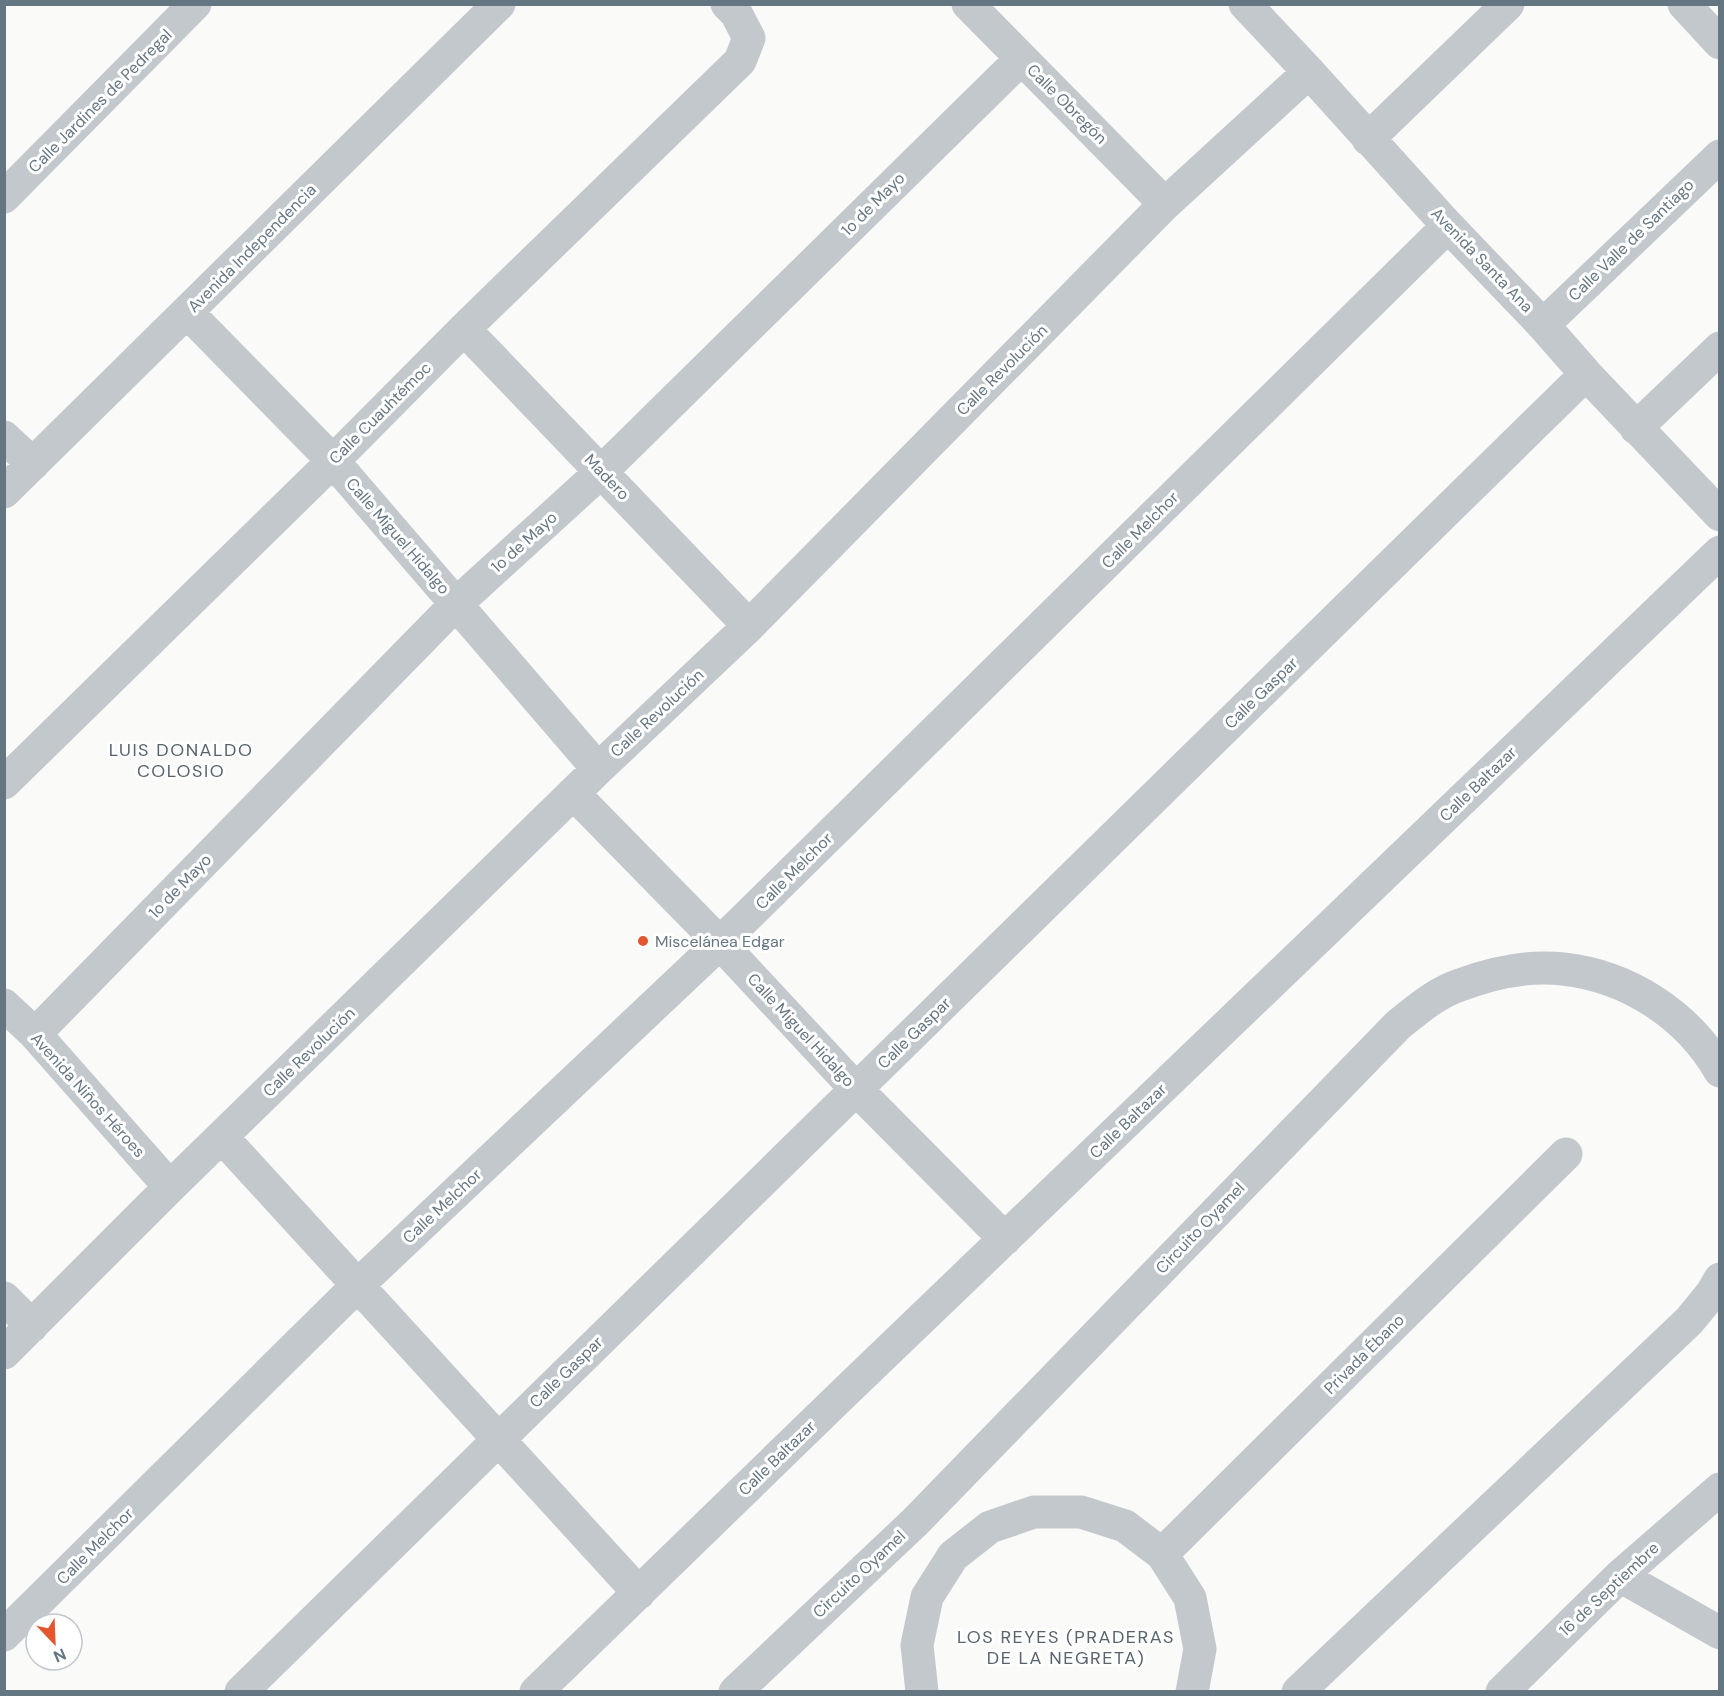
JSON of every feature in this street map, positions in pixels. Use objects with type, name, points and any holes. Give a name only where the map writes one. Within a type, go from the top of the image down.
[{"type":"street","name":"Calle Jardines de Pedregal","points":[[4,197],[195,4]]},
{"type":"street","name":"Avenida Independencia","points":[[4,492],[499,4]]},
{"type":"street","name":"Calle Cuauhtémoc","points":[[4,783],[333,461],[464,329],[740,61],[749,38],[736,13],[727,4]]},
{"type":"street","name":"Calle Obregón","points":[[968,4],[1166,204]]},
{"type":"street","name":"Avenida Santa Ana","points":[[1245,4],[1448,226],[1719,515]]},
{"type":"street","points":[[1368,139],[1508,4]]},
{"type":"street","points":[[1684,4],[1719,43]]},
{"type":"street","name":"1o de Mayo","points":[[35,1034],[456,604],[602,471],[1021,59]]},
{"type":"street","name":"Calle Revolución","points":[[4,1353],[170,1187],[573,793],[749,626],[1166,204],[1309,72]]},
{"type":"street","name":"Calle Valle de Santiago","points":[[1543,325],[1719,156]]},
{"type":"street","name":"Calle Melchor","points":[[4,1635],[358,1285],[720,943],[1448,226]]},
{"type":"street","name":"Calle Miguel Hidalgo","points":[[187,312],[333,461],[598,769]]},
{"type":"street","name":"Madero","points":[[464,329],[749,626]]},
{"type":"street","points":[[1636,428],[1719,348]]},
{"type":"street","name":"Calle Gaspar","points":[[241,1692],[1586,374]]},
{"type":"street","points":[[4,436],[33,464]]},
{"type":"street","name":"Calle Baltazar","points":[[536,1692],[1719,552]]},
{"type":"street","name":"Calle Miguel Hidalgo","points":[[573,793],[720,943],[856,1089],[1005,1239]]},
{"type":"street","name":"Circuito Oyamel","points":[[735,1692],[915,1522],[1398,1025],[1426,1002],[1458,985],[1492,974],[1527,969],[1563,969],[1598,976],[1631,989],[1663,1007],[1690,1030],[1719,1071]]},
{"type":"street","name":"Avenida Niños Héroes","points":[[4,1005],[35,1034],[170,1187]]},
{"type":"street","points":[[222,1137],[639,1593]]},
{"type":"street","name":"Privada Ébano","points":[[1162,1554],[1566,1154]]},
{"type":"street","points":[[1298,1692],[1689,1321],[1712,1293],[1719,1279]]},
{"type":"street","points":[[4,1298],[32,1326]]},
{"type":"street","name":"16 de Septiembre","points":[[1502,1692],[1620,1576],[1719,1489]]},
{"type":"street","points":[[922,1692],[917,1645],[927,1597],[953,1556],[990,1527],[1034,1512],[1081,1512],[1125,1526],[1162,1554],[1190,1598],[1200,1649],[1192,1692]]},
{"type":"street","points":[[915,1522],[953,1556]]},
{"type":"street","points":[[1620,1576],[1719,1633]]},
{"type":"place","name":"Miscelánea Edgar","points":[[643,941]]},
{"type":"district","name":"LUIS DONALDO COLOSIO","points":[[181,760]]},
{"type":"district","name":"LOS REYES (PRADERAS DE LA NEGRETA)","points":[[1066,1647]]}]
